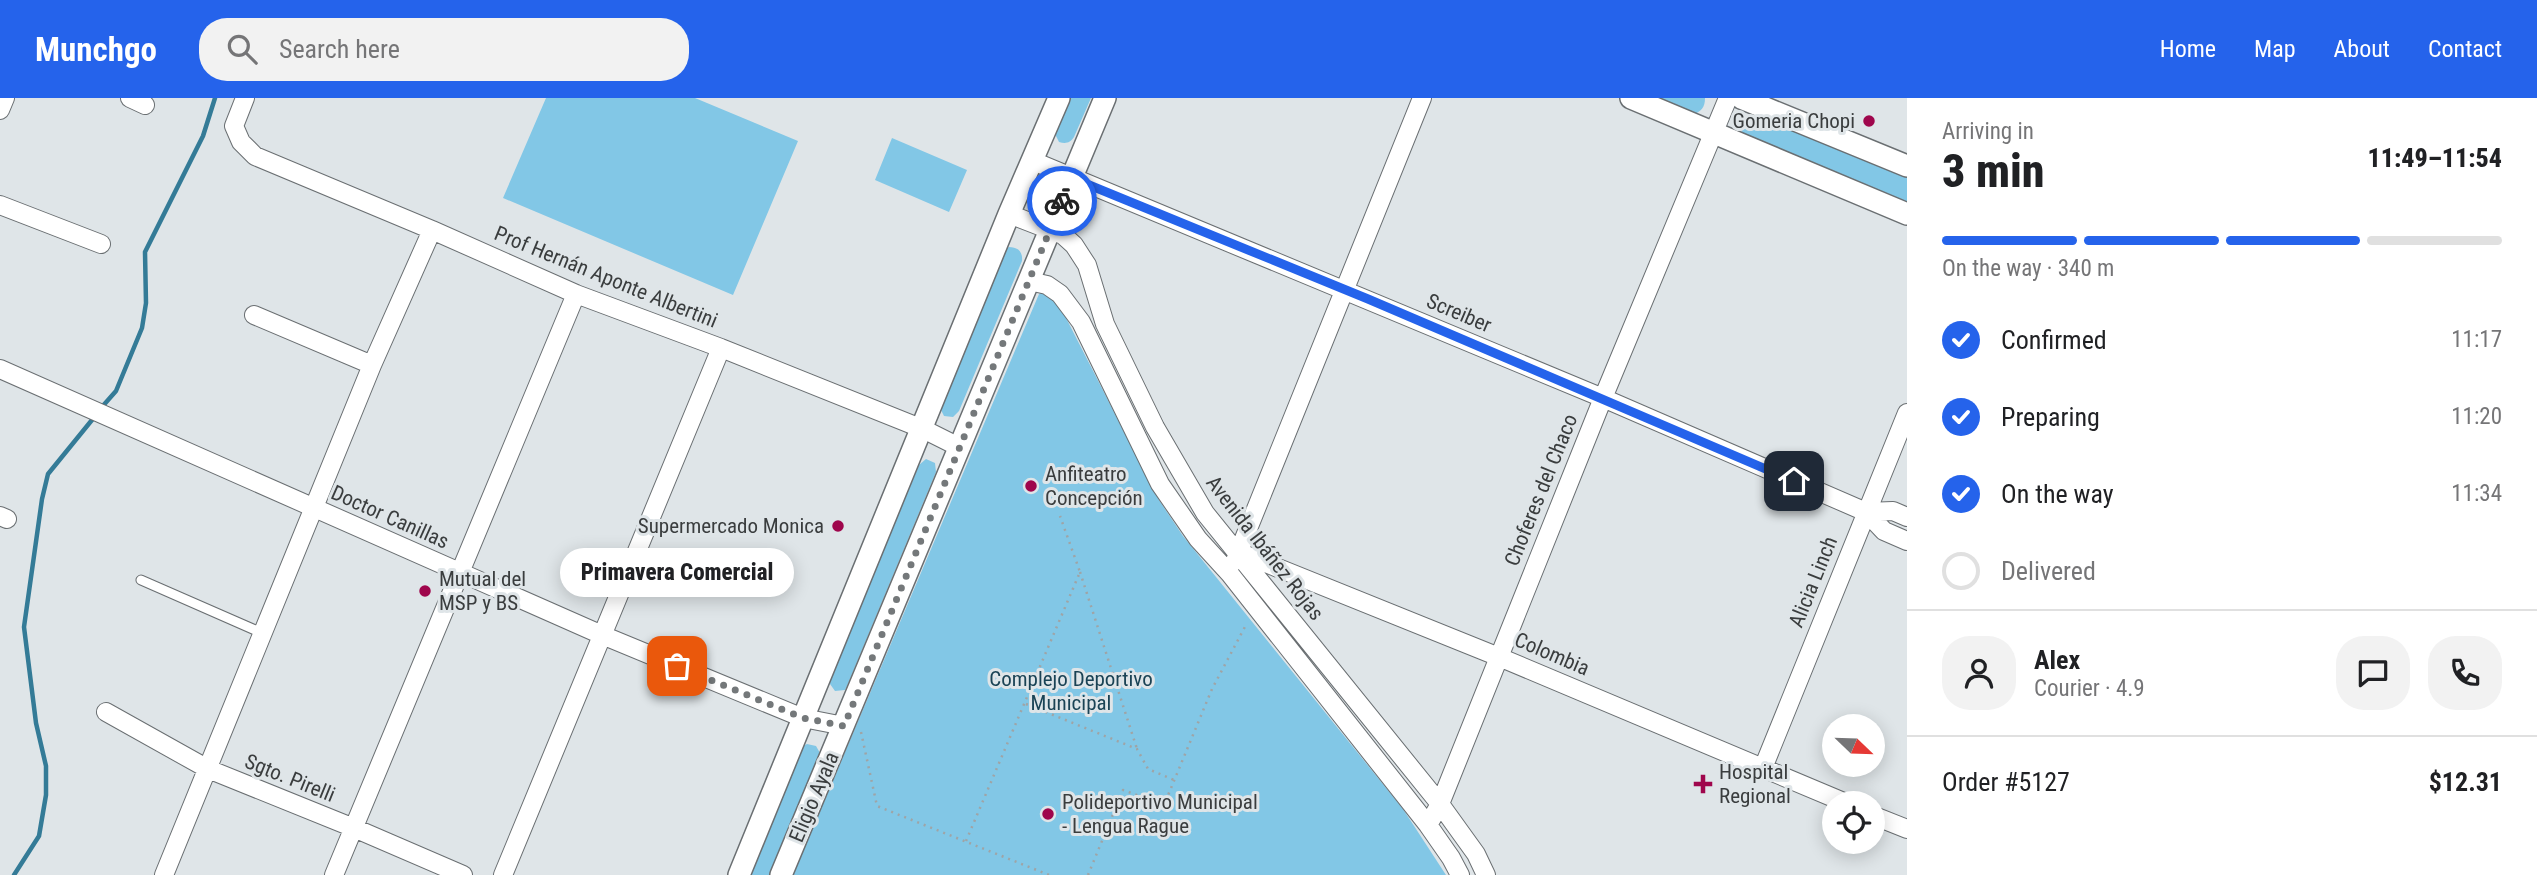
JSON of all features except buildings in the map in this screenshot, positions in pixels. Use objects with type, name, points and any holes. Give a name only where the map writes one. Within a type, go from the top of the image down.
[{"type":"street","points":[[0,110],[5,98]]},
{"type":"street","name":"Prof Hernán Aponte Albertini","points":[[245,98],[234,125],[241,142],[255,156],[576,294],[721,348],[923,429],[959,447]]},
{"type":"street","name":"Eligio Ayala","points":[[739,875],[1059,98]]},
{"type":"street","name":"Eligio Ayala","points":[[781,875],[1105,98]]},
{"type":"street","points":[[1230,574],[1422,98]]},
{"type":"street","points":[[1631,98],[1907,214]]},
{"type":"street","name":"Choferes del Chaco","points":[[1428,825],[1440,804],[1603,398],[1728,98]]},
{"type":"street","points":[[1741,98],[1907,166]]},
{"type":"street","name":"Screiber","points":[[1033,161],[1603,398],[1866,512],[1884,531],[1907,541]]},
{"type":"street","points":[[0,205],[101,244]]},
{"type":"street","name":"Avenida Ibáñez Rojas","points":[[1009,215],[1063,235],[1074,245],[1087,265],[1105,324],[1155,427],[1205,513],[1440,804],[1476,854],[1486,875]]},
{"type":"street","points":[[164,875],[372,365],[432,230]]},
{"type":"street","name":"Avenida Ibáñez Rojas","points":[[1029,281],[1048,285],[1059,294],[1081,322],[1160,484],[1198,539],[1230,574],[1428,825],[1460,875]]},
{"type":"street","points":[[334,875],[576,294]]},
{"type":"street","points":[[254,314],[372,365]]},
{"type":"street","points":[[503,875],[721,348]]},
{"type":"street","name":"Doctor Canillas","points":[[0,369],[602,635],[803,718],[844,726]]},
{"type":"street","name":"Alicia Linch","points":[[1763,768],[1907,413]]},
{"type":"street","name":"Screiber","points":[[1866,512],[1893,511],[1907,517]]},
{"type":"street","name":"Colombia","points":[[1238,552],[1499,657],[1822,793]]},
{"type":"street","name":"Sgto. Pirelli","points":[[106,712],[208,769],[463,875]]},
{"type":"street","points":[[1885,820],[1907,829]]},
{"type":"lane","points":[[141,580],[262,633]]},
{"type":"path","points":[[1060,516],[1138,749],[1148,769],[1174,780]]},
{"type":"path","points":[[965,841],[1026,704],[1080,572]]},
{"type":"path","points":[[1088,875],[1123,790],[1164,805],[1212,689],[1247,623],[1251,629]]},
{"type":"path","points":[[1026,704],[1138,749]]},
{"type":"path","points":[[856,744],[861,732],[877,806],[1049,875]]},
{"type":"green space","points":[[546,98],[695,98],[798,141],[733,295],[503,198]]},
{"type":"green space","points":[[1069,98],[1091,98],[1074,137],[1069,142],[1061,143],[1055,134]]},
{"type":"green space","points":[[1651,98],[1705,98],[1702,109],[1693,115]]},
{"type":"green space","points":[[1754,113],[1907,175],[1907,202],[1744,136],[1741,130],[1743,119]]},
{"type":"green space","points":[[892,138],[967,170],[949,212],[875,180]]},
{"type":"green space","points":[[1009,247],[1019,251],[1022,261],[959,411],[953,417],[944,416],[940,408],[1005,249]]},
{"type":"green space","name":"Complejo Deportivo Municipal","points":[[1044,291],[1052,296],[1063,312],[1159,500],[1183,536],[1403,809],[1446,875],[793,875],[1039,294]]},
{"type":"green space","points":[[926,459],[935,463],[936,472],[847,686],[845,690],[835,691],[830,679],[919,465]]},
{"type":"green space","points":[[803,746],[816,746],[820,753],[819,758],[769,875],[747,875]]},
{"type":"waterway","points":[[101,408],[116,391],[142,328],[146,303],[145,252],[203,136],[215,98]]},
{"type":"waterway","points":[[14,875],[39,836],[46,795],[46,766],[36,723],[24,627],[42,499],[48,474],[96,415]]},
{"type":"way so far","points":[[677,666],[803,718],[844,726],[1062,201]]},
{"type":"place","name":"Gomeria Chopi","points":[[1869,121]]},
{"type":"place","name":"Anfiteatro Concepción","points":[[1031,486]]},
{"type":"place","name":"Supermercado Monica","points":[[838,526]]},
{"type":"place","name":"Mutual del MSP y BS","points":[[425,591]]},
{"type":"place","name":"Primavera Comercial","points":[[677,666]]},
{"type":"place","name":"Hospital Regional","points":[[1703,784]]},
{"type":"place","name":"Polideportivo Municipal - Lengua Rague","points":[[1048,814]]},
{"type":"route","points":[[1062,201],[1072,178],[1368,299],[1794,481]]}]
